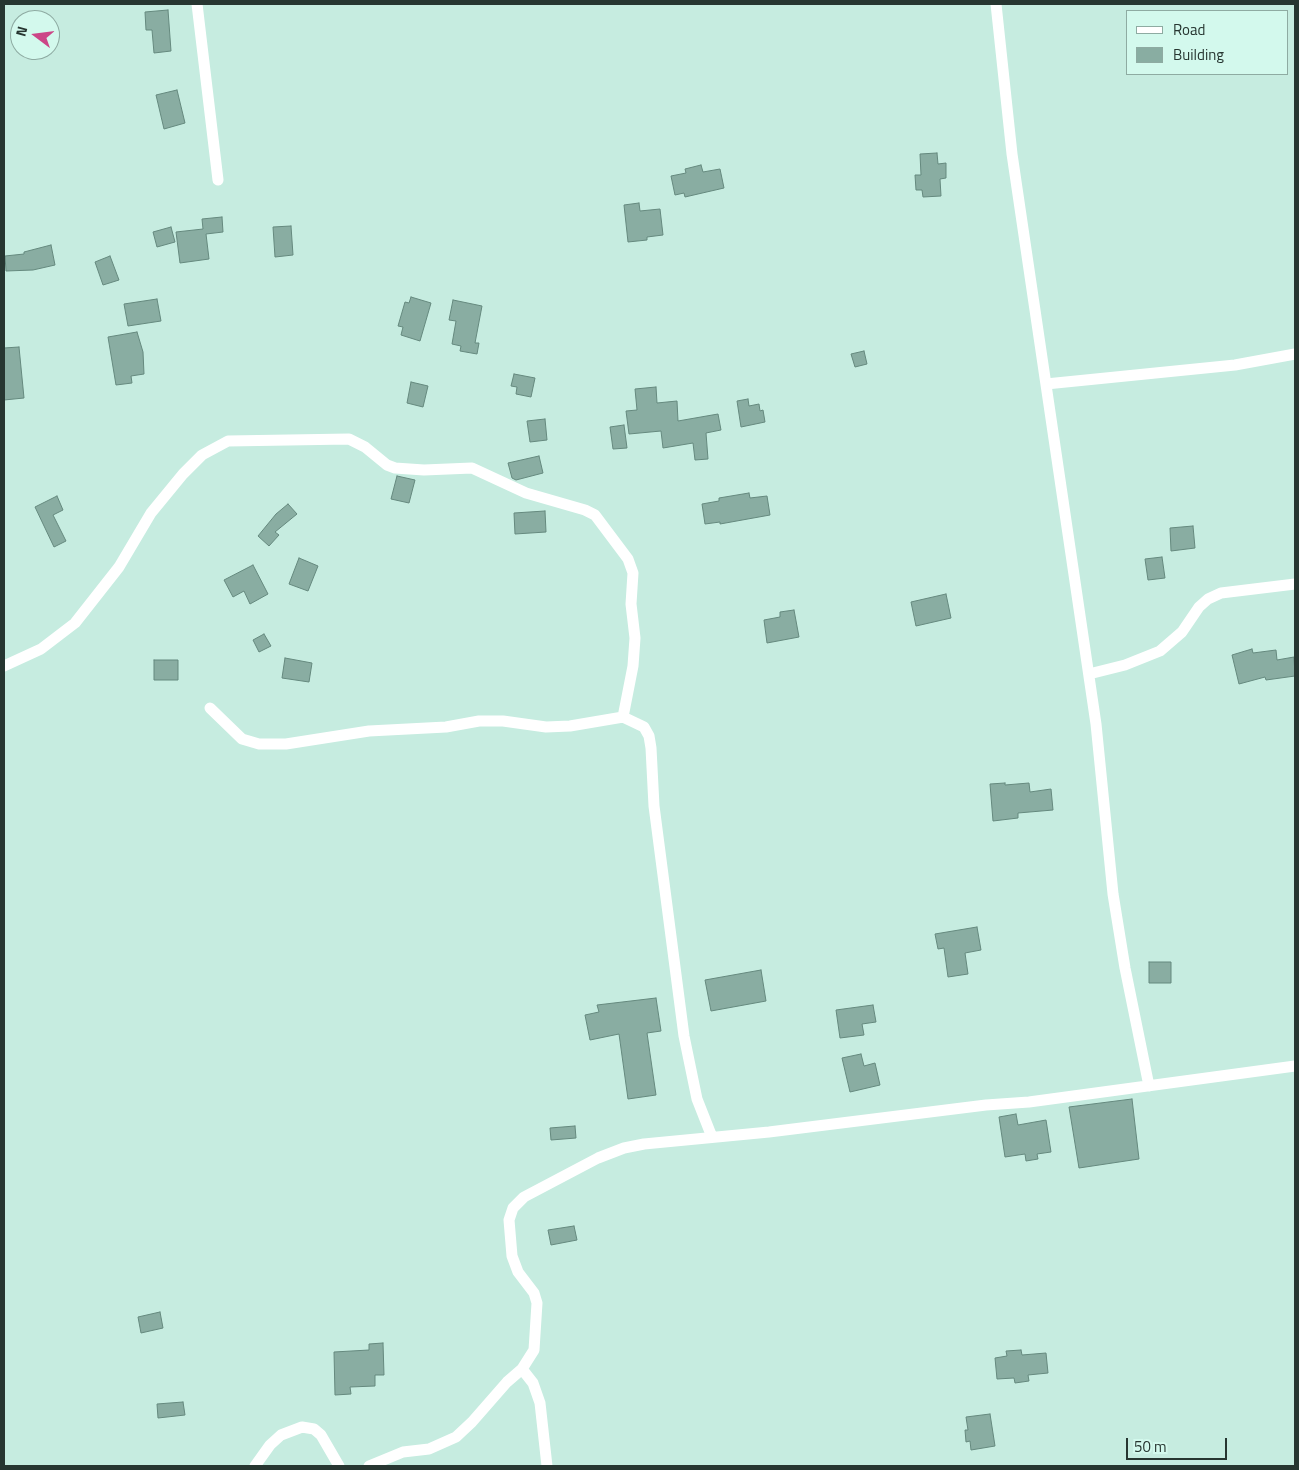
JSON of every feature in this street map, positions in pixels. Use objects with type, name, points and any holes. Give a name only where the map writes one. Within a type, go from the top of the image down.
[{"type":"street","points":[[197,4],[218,180]]},
{"type":"street","points":[[996,4],[1012,154],[1089,674],[1105,795],[1113,894],[1125,968],[1149,1086]]},
{"type":"street","points":[[1046,384],[1235,365],[1295,354]]},
{"type":"street","points":[[4,666],[41,649],[75,623],[119,567],[151,514],[183,474],[202,455],[228,441],[313,438],[349,439],[366,447],[395,468],[424,470],[472,468],[526,494],[585,510],[595,516],[628,558],[633,573],[631,604],[635,638],[634,666],[623,717]]},
{"type":"street","points":[[1089,674],[1125,665],[1160,651],[1182,632],[1199,606],[1221,593],[1295,584]]},
{"type":"street","points":[[210,708],[242,739],[259,744],[286,744],[353,733],[446,727],[479,721],[562,726],[623,717],[644,727],[652,748],[654,806],[684,1036],[697,1099],[712,1137]]},
{"type":"street","points":[[369,1466],[403,1452],[429,1449],[456,1436],[472,1422],[507,1382],[522,1369],[534,1350],[538,1303],[534,1293],[518,1272],[512,1256],[509,1220],[514,1208],[524,1197],[598,1158],[624,1148],[644,1144],[986,1105],[1029,1102],[1295,1066]]},
{"type":"street","points":[[522,1369],[533,1383],[540,1403],[547,1466]]},
{"type":"street","points":[[255,1466],[270,1445],[281,1435],[302,1427],[314,1429],[321,1435],[339,1466]]},
{"type":"building","points":[[168,10],[171,51],[154,53],[152,30],[146,30],[145,12]]},
{"type":"building","points":[[177,90],[185,123],[164,129],[156,95]]},
{"type":"building","points":[[937,153],[938,164],[946,163],[946,178],[940,179],[941,196],[923,197],[922,190],[916,190],[915,175],[921,175],[920,154]]},
{"type":"building","points":[[701,165],[703,172],[720,169],[724,188],[685,197],[684,193],[675,195],[671,176],[686,173],[685,169]]},
{"type":"building","points":[[639,203],[640,211],[660,209],[663,235],[647,237],[647,240],[628,242],[624,205]]},
{"type":"building","points":[[222,217],[223,232],[206,234],[209,259],[180,263],[176,232],[203,229],[202,219]]},
{"type":"building","points":[[291,226],[293,255],[275,257],[273,227]]},
{"type":"building","points":[[171,227],[175,242],[157,247],[153,232]]},
{"type":"building","points":[[51,245],[55,265],[33,270],[6,271],[5,256],[24,254],[24,252]]},
{"type":"building","points":[[110,256],[119,280],[103,285],[95,262]]},
{"type":"building","points":[[411,297],[431,303],[420,341],[401,335],[403,327],[398,326],[405,302],[409,303]]},
{"type":"building","points":[[157,299],[161,321],[128,326],[124,304]]},
{"type":"building","points":[[453,300],[482,306],[475,343],[479,343],[477,354],[460,351],[461,346],[452,344],[456,321],[449,320]]},
{"type":"building","points":[[137,332],[143,352],[144,374],[131,376],[132,383],[116,385],[108,337]]},
{"type":"building","points":[[19,347],[24,398],[4,400],[4,348]]},
{"type":"building","points":[[864,351],[867,364],[855,367],[851,354]]},
{"type":"building","points":[[514,374],[535,378],[531,397],[516,394],[517,387],[511,386]]},
{"type":"building","points":[[411,382],[428,386],[423,407],[407,403]]},
{"type":"building","points":[[656,387],[657,403],[677,401],[678,421],[718,414],[721,430],[706,433],[708,459],[695,460],[693,443],[663,448],[661,431],[629,434],[626,411],[637,410],[635,389]]},
{"type":"building","points":[[748,399],[749,406],[759,404],[760,411],[763,410],[765,422],[741,427],[737,401]]},
{"type":"building","points":[[545,419],[547,440],[530,442],[527,421]]},
{"type":"building","points":[[624,425],[627,448],[613,449],[610,427]]},
{"type":"building","points":[[539,456],[543,473],[516,480],[512,478],[508,463]]},
{"type":"building","points":[[397,476],[415,480],[409,503],[391,499]]},
{"type":"building","points":[[749,493],[750,498],[767,496],[770,515],[720,524],[720,522],[705,524],[702,504],[719,501],[719,498]]},
{"type":"building","points":[[57,496],[63,510],[53,515],[66,541],[54,547],[35,507]]},
{"type":"building","points":[[288,504],[297,514],[275,532],[279,535],[269,546],[258,536],[276,514]]},
{"type":"building","points":[[545,511],[546,532],[515,534],[514,513]]},
{"type":"building","points":[[1193,526],[1195,548],[1171,551],[1170,528]]},
{"type":"building","points":[[1162,557],[1165,578],[1148,580],[1145,559]]},
{"type":"building","points":[[299,558],[318,566],[308,591],[289,584]]},
{"type":"building","points":[[253,565],[268,594],[250,604],[244,591],[233,597],[224,580]]},
{"type":"building","points":[[946,594],[951,618],[916,626],[911,602]]},
{"type":"building","points":[[794,610],[799,637],[767,643],[764,620],[780,617],[780,612]]},
{"type":"building","points":[[264,634],[271,646],[259,652],[253,640]]},
{"type":"building","points":[[1252,649],[1253,653],[1276,650],[1277,660],[1294,657],[1295,676],[1266,680],[1265,677],[1239,684],[1232,655]]},
{"type":"building","points":[[285,658],[312,663],[309,682],[282,678]]},
{"type":"building","points":[[154,660],[178,660],[178,680],[154,680]]},
{"type":"building","points":[[1005,783],[1005,785],[1029,783],[1030,792],[1051,789],[1053,810],[1018,813],[1018,818],[993,821],[990,784]]},
{"type":"building","points":[[977,927],[981,950],[965,953],[968,974],[948,977],[944,948],[938,949],[935,934]]},
{"type":"building","points":[[1149,962],[1171,962],[1171,983],[1149,983]]},
{"type":"building","points":[[761,970],[766,1001],[711,1011],[705,980]]},
{"type":"building","points":[[656,998],[661,1031],[647,1033],[656,1095],[628,1099],[619,1034],[590,1040],[585,1015],[599,1012],[597,1005]]},
{"type":"building","points":[[873,1005],[876,1022],[862,1024],[864,1035],[840,1038],[836,1010]]},
{"type":"building","points":[[861,1054],[864,1066],[875,1063],[880,1085],[850,1092],[842,1058]]},
{"type":"building","points":[[1132,1099],[1139,1159],[1079,1168],[1069,1107]]},
{"type":"building","points":[[1016,1114],[1018,1125],[1046,1120],[1051,1152],[1037,1154],[1038,1159],[1026,1161],[1025,1154],[1005,1157],[999,1117]]},
{"type":"building","points":[[575,1126],[576,1138],[551,1140],[550,1128]]},
{"type":"building","points":[[574,1226],[577,1240],[551,1245],[548,1230]]},
{"type":"building","points":[[160,1312],[163,1328],[141,1333],[138,1317]]},
{"type":"building","points":[[383,1343],[384,1375],[375,1375],[375,1386],[350,1387],[351,1394],[335,1395],[334,1352],[369,1350],[369,1344]]},
{"type":"building","points":[[1021,1350],[1022,1355],[1046,1353],[1048,1373],[1028,1375],[1029,1381],[1015,1383],[1014,1378],[997,1379],[995,1358],[1007,1356],[1006,1351]]},
{"type":"building","points":[[183,1402],[185,1415],[158,1418],[157,1404]]},
{"type":"building","points":[[990,1414],[995,1446],[971,1450],[970,1441],[966,1442],[965,1430],[968,1430],[966,1417]]}]
